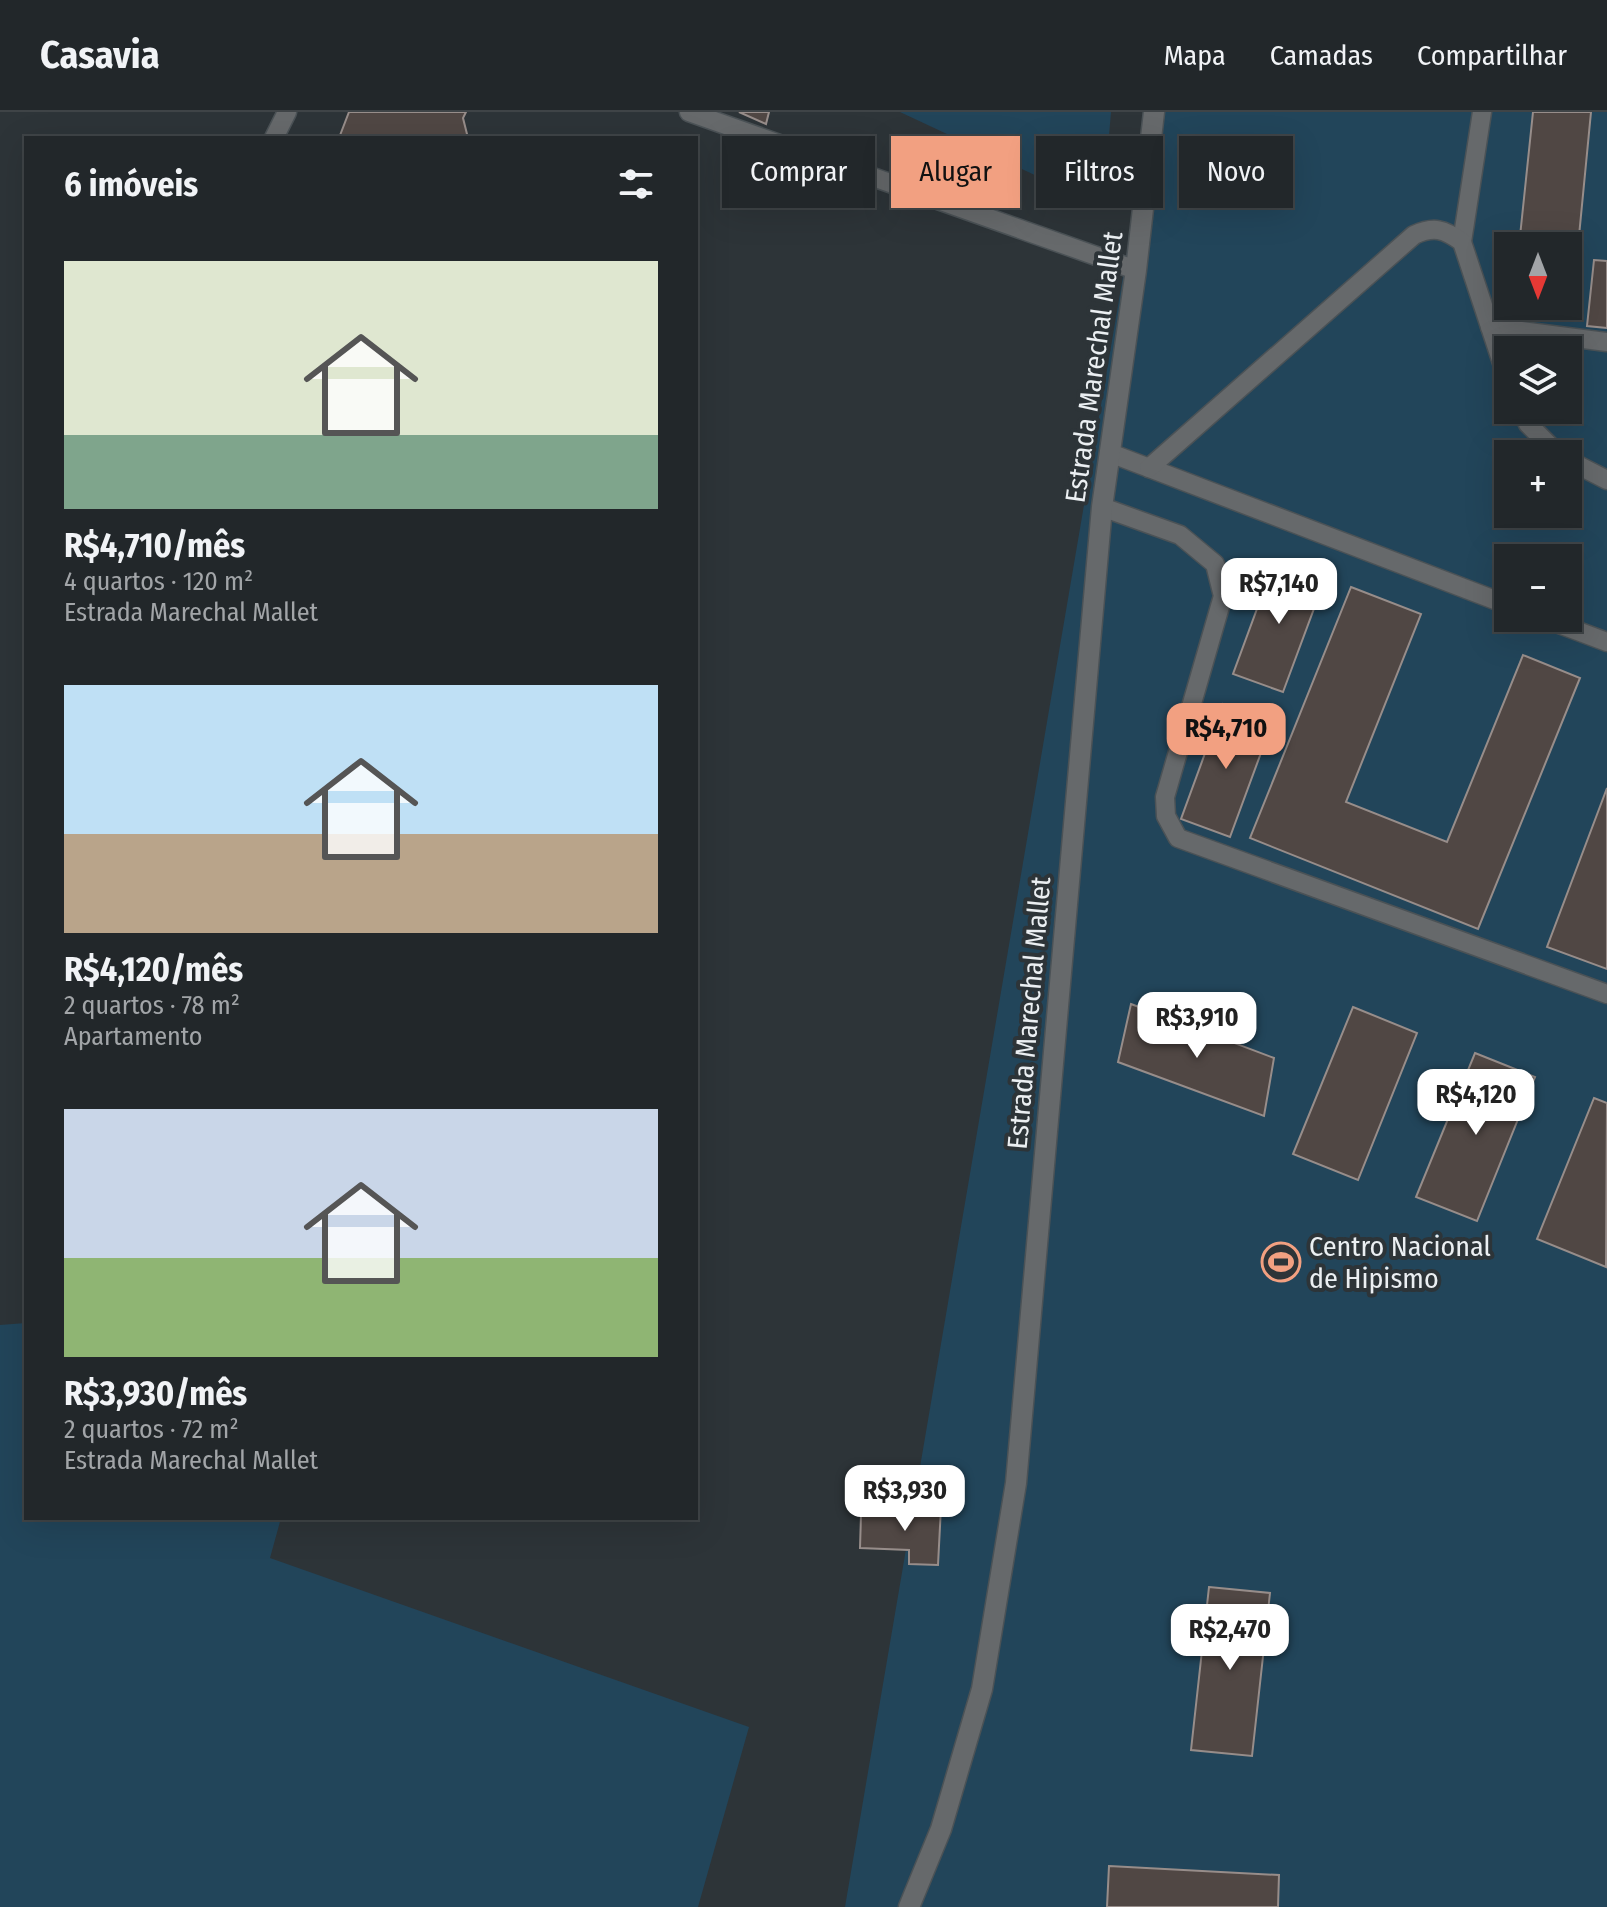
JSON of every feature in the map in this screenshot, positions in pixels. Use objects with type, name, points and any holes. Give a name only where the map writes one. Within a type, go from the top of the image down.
[{"type":"street","name":"Estrada Marechal Mallet","points":[[909,1907],[941,1829],[982,1689],[1016,1483],[1102,507],[1136,270],[1154,112]]},
{"type":"lane","points":[[275,136],[287,112]]},
{"type":"lane","points":[[689,112],[1136,270]]},
{"type":"lane","points":[[1482,112],[1462,242],[1494,339]]},
{"type":"lane","points":[[1149,468],[1414,235],[1436,228],[1462,242]]},
{"type":"lane","points":[[1490,327],[1607,342]]},
{"type":"lane","points":[[1528,424],[1544,440]]},
{"type":"lane","points":[[1110,453],[1494,600]]},
{"type":"lane","points":[[1582,467],[1607,480]]},
{"type":"lane","points":[[1102,507],[1180,535],[1215,564],[1223,596],[1165,797],[1166,816],[1178,838],[1607,994]]},
{"type":"lane","points":[[1580,632],[1607,642]]},
{"type":"shaded area","points":[[900,112],[1111,112],[1109,136],[1036,136],[1036,176],[1020,168],[1020,136],[951,136]]},
{"type":"shaded area","name":"Centro Nacional de Hipismo","points":[[1151,112],[1607,112],[1607,1907],[845,1907],[1135,208],[1163,208],[1163,136],[1147,136]]},
{"type":"shaded area","points":[[24,1323],[24,1520],[280,1520],[270,1558],[749,1727],[698,1907],[0,1907],[0,1325]]},
{"type":"building","points":[[349,112],[466,112],[463,118],[468,136],[340,136]]},
{"type":"building","points":[[739,112],[769,112],[766,124]]},
{"type":"building","points":[[1533,112],[1591,112],[1579,232],[1520,232]]},
{"type":"building","points":[[1594,260],[1607,261],[1607,328],[1587,326]]},
{"type":"building","points":[[1275,560],[1325,579],[1283,692],[1233,674]]},
{"type":"building","points":[[1351,587],[1421,614],[1346,802],[1447,842],[1523,655],[1580,678],[1478,929],[1250,838]]},
{"type":"building","points":[[1223,704],[1272,723],[1230,837],[1181,819]]},
{"type":"building","points":[[1607,788],[1607,969],[1547,947]]},
{"type":"building","points":[[1131,1004],[1274,1058],[1264,1116],[1118,1062]]},
{"type":"building","points":[[1353,1007],[1417,1033],[1358,1180],[1293,1154]]},
{"type":"building","points":[[1475,1053],[1535,1077],[1477,1221],[1416,1197]]},
{"type":"building","points":[[1594,1098],[1607,1103],[1606,1267],[1537,1239]]},
{"type":"building","points":[[898,1505],[941,1507],[938,1565],[909,1564],[909,1550],[860,1548],[861,1515],[897,1516]]},
{"type":"building","points":[[1209,1587],[1270,1593],[1252,1756],[1191,1750]]},
{"type":"building","points":[[1109,1866],[1279,1875],[1278,1907],[1107,1907]]},
{"type":"place","name":"Centro Nacional de Hipismo","points":[[1281,1262]]}]
